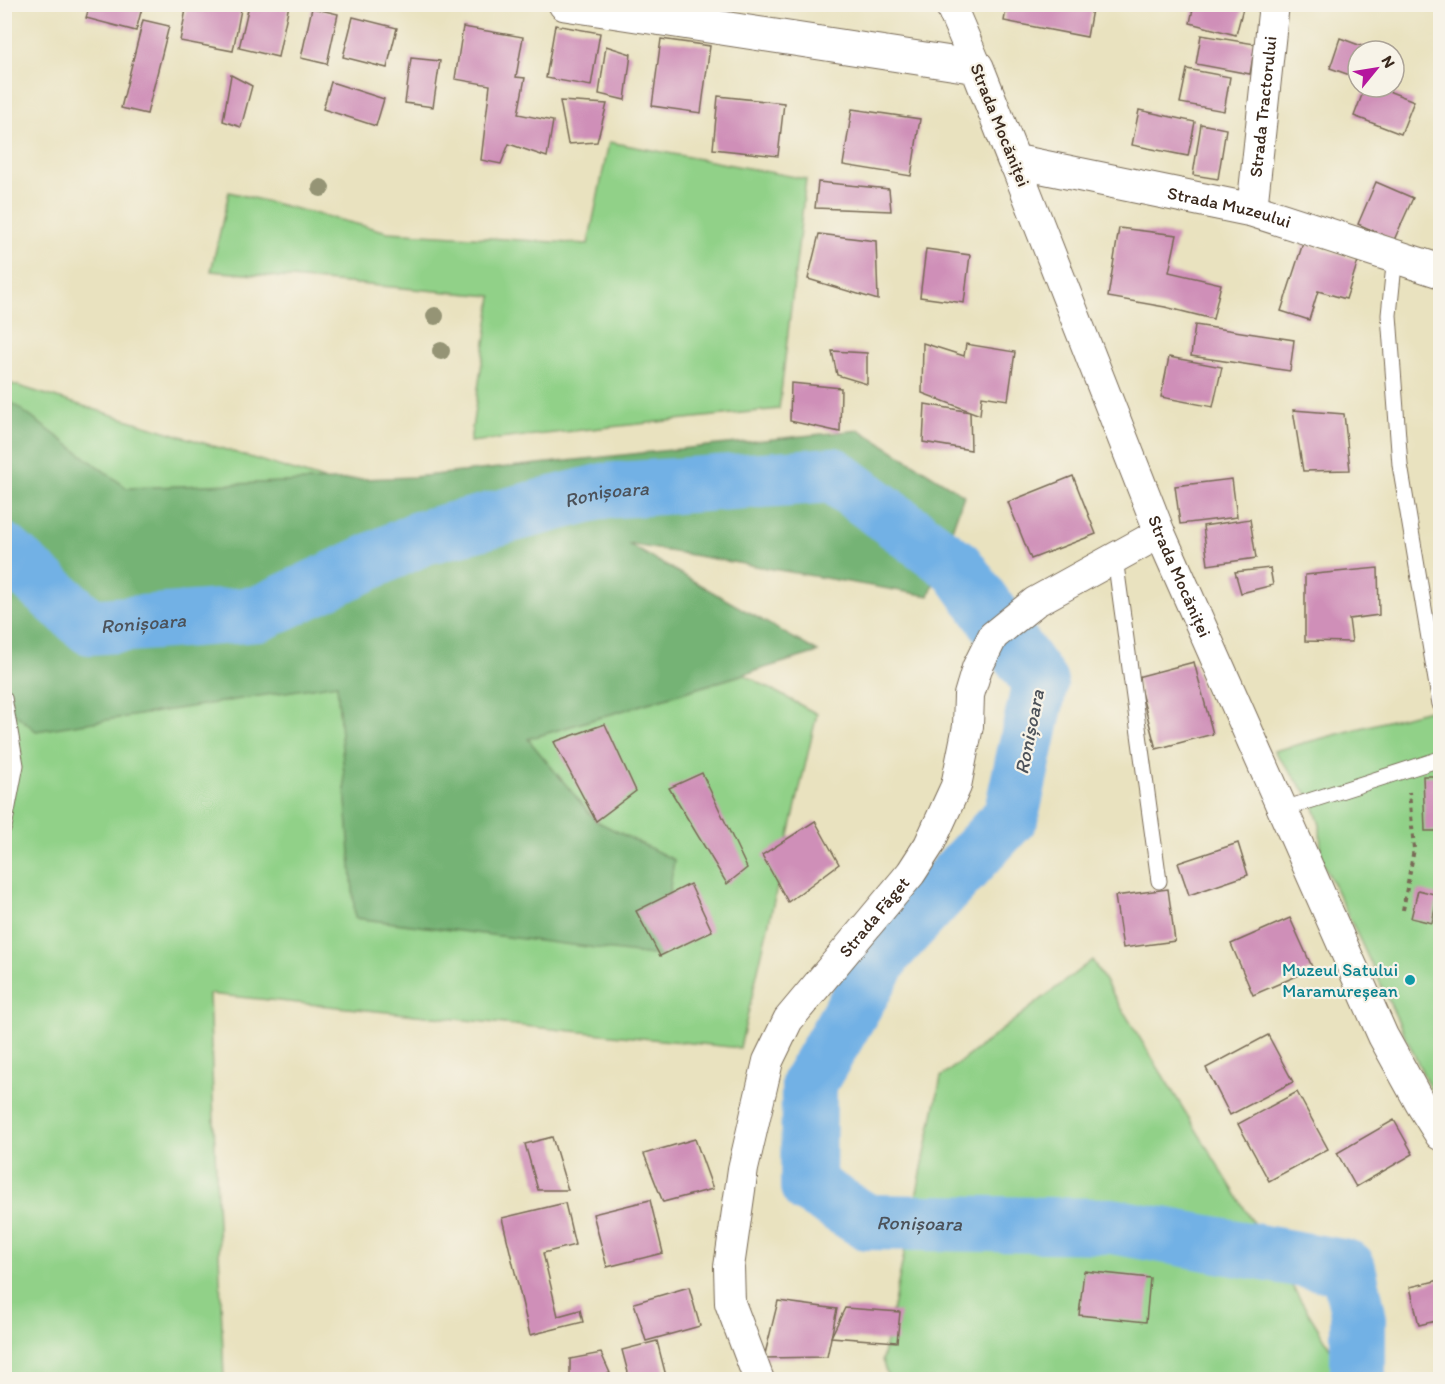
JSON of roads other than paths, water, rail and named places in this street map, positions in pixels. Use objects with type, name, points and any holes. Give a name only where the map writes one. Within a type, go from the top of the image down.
[{"type":"street","points":[[566,4],[977,67]]},
{"type":"street","name":"Strada Mocăniței","points":[[950,4],[977,67],[1160,534],[1383,1036],[1440,1135]]},
{"type":"street","name":"Strada Tractorului","points":[[1252,210],[1274,4]]},
{"type":"street","name":"Strada Muzeului","points":[[1014,161],[1252,210],[1440,271]]},
{"type":"street","name":"Strada Făget","points":[[759,1380],[730,1303],[729,1268],[743,1168],[768,1061],[788,1020],[911,873],[929,845],[956,786],[968,726],[969,695],[977,668],[993,636],[1035,602],[1160,534]]},
{"type":"lane","points":[[1395,255],[1389,315],[1400,465],[1440,704]]},
{"type":"lane","points":[[1115,558],[1159,881]]},
{"type":"lane","points":[[4,698],[16,765],[4,827]]},
{"type":"lane","points":[[1284,809],[1440,759]]},
{"type":"waterway","name":"Ronișoara","points":[[4,551],[90,627],[258,614],[421,538],[603,491],[833,475],[957,567],[1040,683],[1011,816],[886,951],[809,1083],[808,1186],[867,1222],[1112,1226],[1348,1268],[1358,1313],[1358,1380]]},
{"type":"place","name":"Muzeul Satului Maramureșean","points":[[1410,980]]}]
